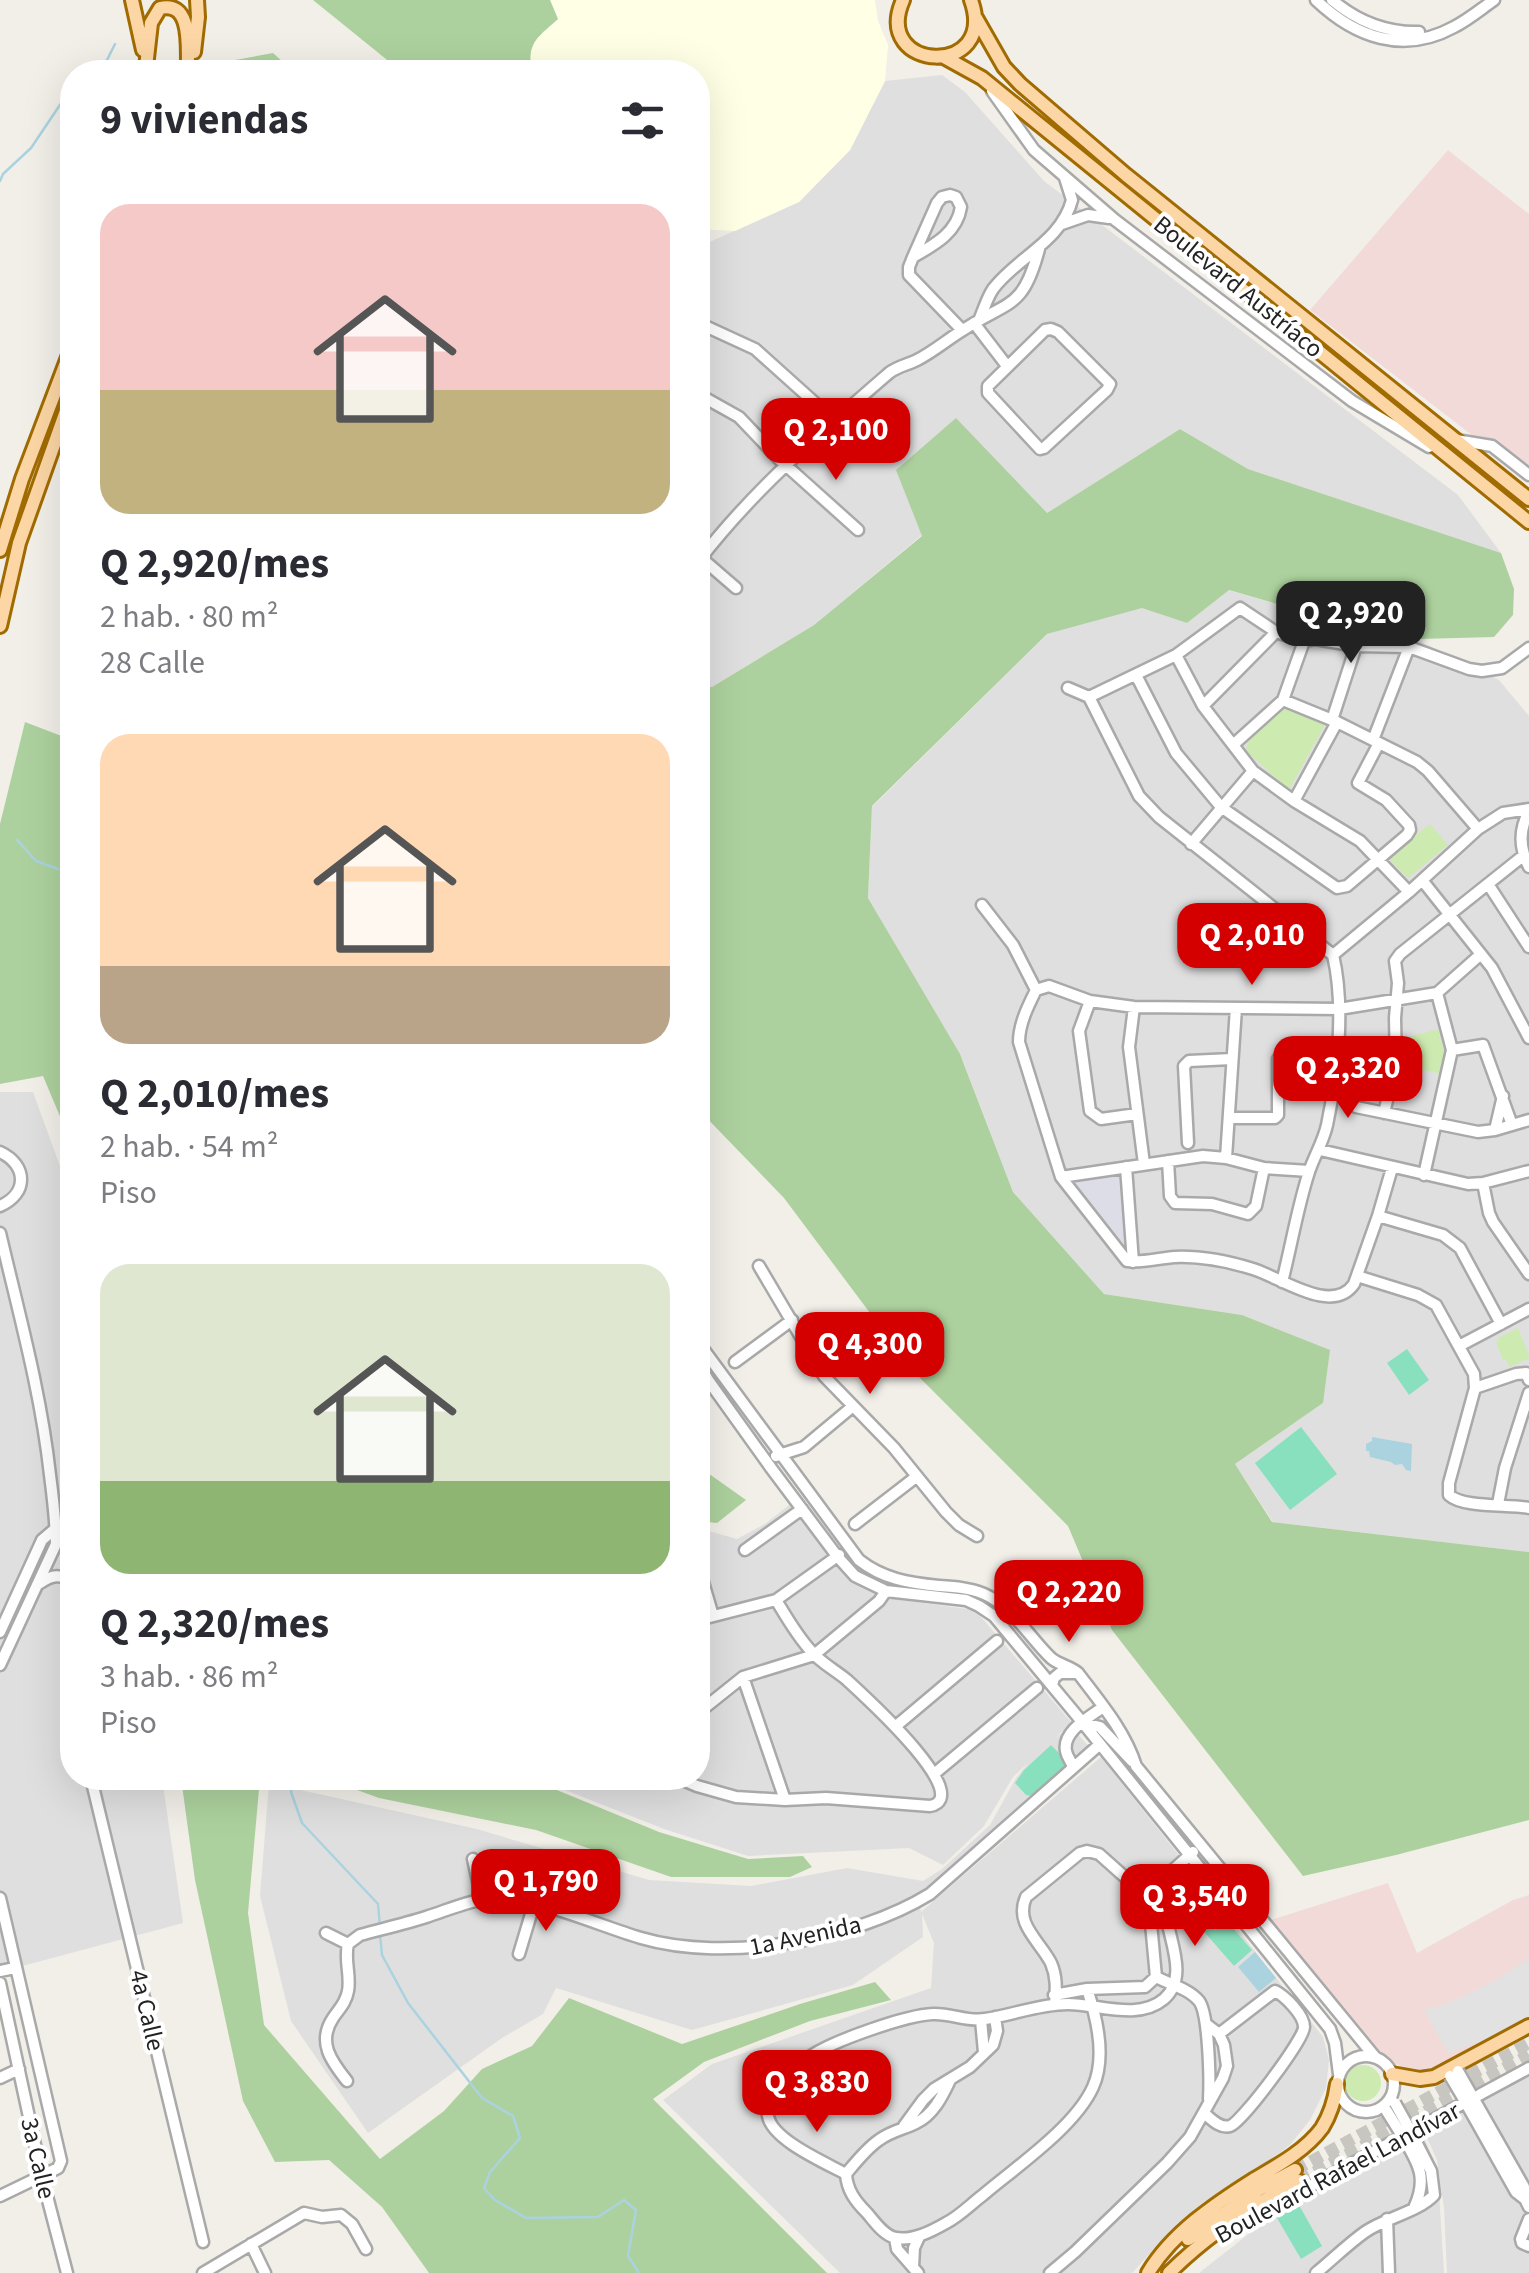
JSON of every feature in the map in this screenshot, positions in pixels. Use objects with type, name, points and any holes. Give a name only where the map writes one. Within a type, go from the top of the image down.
[{"type":"main road","points":[[132,0],[144,60]]},
{"type":"main road","points":[[191,60],[197,0]]},
{"type":"main road","name":"Boulevard Austríaco","points":[[899,3],[900,30],[910,47],[928,57],[944,57],[982,78],[1529,522]]},
{"type":"main road","points":[[147,60],[153,17],[160,8],[170,6],[178,9],[186,21],[188,60]]},
{"type":"main road","points":[[944,57],[967,43],[974,31],[974,6]]},
{"type":"main road","name":"Boulevard Austríaco","points":[[974,6],[1004,67],[1020,84],[1126,176],[1529,498]]},
{"type":"main road","points":[[0,550],[60,379]]},
{"type":"main road","points":[[0,626],[20,543],[60,428]]},
{"type":"main road","points":[[1392,2074],[1420,2079],[1453,2071],[1529,2026]]},
{"type":"main road","points":[[1149,2273],[1162,2253],[1199,2218],[1307,2144],[1322,2127],[1338,2079]]},
{"type":"main road","name":"Boulevard Rafael Landívar","points":[[1149,2273],[1196,2232],[1258,2190],[1297,2176],[1199,2245],[1169,2273]]},
{"type":"street","points":[[1316,0],[1348,26],[1388,40],[1424,38],[1456,27],[1494,0]]},
{"type":"street","points":[[1332,0],[1358,19],[1402,32],[1426,32],[1464,20]]},
{"type":"street","points":[[982,78],[1034,150],[1115,220],[1352,401],[1464,468]]},
{"type":"street","points":[[977,321],[993,290],[1061,224],[1072,200],[1064,177]]},
{"type":"street","points":[[913,256],[944,237],[958,222],[962,207],[956,197],[950,194],[937,202],[908,267],[909,274],[962,330]]},
{"type":"street","points":[[1061,224],[1088,215],[1115,220]]},
{"type":"street","points":[[710,545],[834,420],[895,368],[918,360],[1020,296],[1039,249]]},
{"type":"street","points":[[977,321],[1007,366]]},
{"type":"street","points":[[710,328],[755,349],[834,420]]},
{"type":"street","points":[[1051,329],[1110,384],[1040,449],[988,393],[990,382],[1007,366],[1045,330],[1051,329]]},
{"type":"street","points":[[710,401],[739,417],[858,530]]},
{"type":"street","points":[[1454,439],[1492,446],[1529,475]]},
{"type":"street","points":[[710,567],[736,588]]},
{"type":"street","points":[[1090,697],[1176,655],[1240,608],[1276,632],[1304,641],[1409,647],[1482,671],[1502,668],[1529,648]]},
{"type":"street","points":[[1202,706],[1276,632]]},
{"type":"street","points":[[1233,745],[1283,700],[1304,641]]},
{"type":"street","points":[[1294,802],[1334,721],[1356,646]]},
{"type":"street","points":[[1136,675],[1176,753],[1221,806],[1337,888],[1347,886],[1410,830],[1386,800],[1358,783],[1409,647]]},
{"type":"street","points":[[1176,655],[1202,706],[1252,771],[1294,802],[1360,841],[1408,892]]},
{"type":"street","points":[[1068,688],[1090,697],[1140,796],[1159,818],[1332,954],[1339,981],[1339,1034],[1327,1124],[1320,1150],[1308,1171],[1282,1282]]},
{"type":"street","points":[[1283,700],[1417,762],[1478,829]]},
{"type":"street","points":[[1191,844],[1252,771]]},
{"type":"street","points":[[1332,954],[1478,829],[1503,812],[1529,810],[1520,840],[1526,861],[1488,884],[1397,957],[1396,1063],[1384,1112]]},
{"type":"street","points":[[1422,880],[1492,968],[1524,1021],[1529,1038]]},
{"type":"street","points":[[1488,884],[1529,947]]},
{"type":"street","points":[[982,904],[1013,945],[1036,990]]},
{"type":"street","points":[[1392,1168],[1349,1292],[1334,1297],[1291,1287],[1249,1267],[1201,1259],[1127,1261],[1061,1177],[1019,1042],[1021,1026],[1036,990],[1048,986],[1090,1002],[1134,1007],[1339,1009],[1437,992],[1481,954]]},
{"type":"street","points":[[1424,1175],[1452,1050],[1437,992]]},
{"type":"street","points":[[1090,1002],[1079,1031],[1090,1111],[1101,1119],[1136,1114]]},
{"type":"street","points":[[1134,1007],[1129,1048],[1144,1164]]},
{"type":"street","points":[[1226,1158],[1236,1008]]},
{"type":"street","points":[[1452,1050],[1483,1044],[1512,1125]]},
{"type":"street","points":[[1229,1118],[1278,1115],[1278,1059],[1282,1055],[1336,1062]]},
{"type":"street","points":[[1188,1144],[1184,1066],[1189,1062],[1232,1059]]},
{"type":"street","points":[[1495,1130],[1503,1096]]},
{"type":"street","points":[[1356,1107],[1478,1132],[1529,1120]]},
{"type":"street","points":[[1320,1150],[1452,1182],[1483,1183],[1529,1171]]},
{"type":"street","points":[[0,1152],[14,1160],[21,1176],[17,1194],[0,1206]]},
{"type":"street","points":[[1061,1177],[1203,1156],[1264,1168],[1308,1171]]},
{"type":"street","points":[[1168,1161],[1170,1196],[1175,1203],[1212,1204],[1248,1214],[1256,1206],[1264,1168]]},
{"type":"street","points":[[1126,1167],[1134,1262]]},
{"type":"street","points":[[1483,1183],[1488,1213],[1524,1258],[1529,1274]]},
{"type":"street","points":[[1378,1216],[1452,1240],[1501,1324]]},
{"type":"street","points":[[0,1234],[46,1435],[56,1528],[56,1544],[0,1665]]},
{"type":"street","points":[[759,1266],[824,1376],[894,1448],[946,1512],[976,1536]]},
{"type":"street","points":[[1357,1276],[1428,1299],[1443,1314],[1474,1374],[1476,1388],[1449,1495],[1457,1501],[1529,1508]]},
{"type":"street","points":[[1459,1346],[1529,1309]]},
{"type":"street","points":[[735,1362],[792,1320]]},
{"type":"street","points":[[710,1358],[848,1548],[870,1569],[896,1580],[986,1594],[1053,1660],[1078,1673],[1130,1748],[1136,1766]]},
{"type":"street","points":[[1476,1388],[1516,1374],[1526,1373],[1529,1380]]},
{"type":"street","points":[[710,1383],[837,1556],[856,1576],[886,1591],[950,1598],[979,1606],[994,1616],[1330,2029],[1336,2043],[1342,2099],[1355,2110],[1371,2111],[1388,2104],[1393,2090],[1388,2067],[1375,2057],[1136,1766],[1104,1731],[1083,1723]]},
{"type":"street","points":[[1498,1504],[1504,1468],[1529,1393]]},
{"type":"street","points":[[768,1463],[780,1454],[804,1447],[852,1407]]},
{"type":"street","points":[[790,1467],[801,1458],[804,1447]]},
{"type":"street","points":[[855,1524],[916,1477]]},
{"type":"street","points":[[745,1550],[802,1508]]},
{"type":"street","points":[[56,1528],[60,1530]]},
{"type":"street","points":[[0,1632],[42,1540],[56,1528]]},
{"type":"street","points":[[710,1617],[776,1600],[848,1548]]},
{"type":"street","points":[[39,1584],[60,1576]]},
{"type":"street","points":[[710,1703],[742,1677],[814,1654],[886,1591]]},
{"type":"street","points":[[710,1790],[785,1800],[826,1798],[936,1806],[940,1802],[942,1794],[934,1774],[896,1726],[814,1654],[794,1631],[776,1600]]},
{"type":"street","points":[[710,1606],[713,1616]]},
{"type":"street","points":[[1025,1653],[1031,1654],[1036,1648],[1032,1638]]},
{"type":"street","points":[[896,1726],[997,1641]]},
{"type":"street","points":[[1052,1685],[1060,1672],[1078,1673]]},
{"type":"street","points":[[742,1677],[785,1800]]},
{"type":"street","points":[[934,1774],[1037,1688]]},
{"type":"street","points":[[1073,1766],[1065,1750],[1070,1734],[1103,1707]]},
{"type":"street","name":"1a Avenida","points":[[348,1944],[373,1931],[482,1900],[505,1898],[671,1946],[760,1948],[840,1931],[906,1909],[930,1894],[1099,1744]]},
{"type":"street","name":"4a Calle","points":[[94,1790],[203,2242]]},
{"type":"street","points":[[1145,1896],[1201,1845]]},
{"type":"street","points":[[1053,2000],[1056,1979],[1052,1966],[1023,1918],[1022,1906],[1026,1897],[1087,1851],[1100,1854],[1145,1896],[1156,1978]]},
{"type":"street","points":[[473,1859],[482,1900]]},
{"type":"street","points":[[1053,2000],[1116,2010],[1148,2008],[1160,2002],[1175,1986],[1177,1975],[1166,1913],[1176,1898],[1204,1874]]},
{"type":"street","name":"3a Calle","points":[[0,1898],[60,2161],[58,2168],[42,2177]]},
{"type":"street","points":[[520,1954],[534,1904]]},
{"type":"street","points":[[326,1933],[348,1944],[349,1989],[324,2036],[326,2052],[346,2081]]},
{"type":"street","points":[[0,1971],[15,1968]]},
{"type":"street","points":[[1156,1978],[1198,2000],[1203,2008],[1210,2078],[1206,2109]]},
{"type":"street","points":[[846,2174],[796,2147],[769,2120],[767,2110],[774,2093],[811,2056],[904,2019],[935,2014],[994,2018],[1087,1989],[1145,1987],[1156,1978]]},
{"type":"street","name":"3a Calle","points":[[0,1983],[4,2027],[20,2075],[67,2273]]},
{"type":"street","points":[[994,2018],[997,2031],[993,2045],[950,2080],[937,2105],[914,2124],[871,2146],[846,2174],[847,2188],[886,2234],[896,2238],[920,2236],[950,2222],[1076,2113],[1094,2086],[1098,2064],[1098,2035],[1087,1989]]},
{"type":"street","points":[[1206,2109],[1224,2127],[1237,2122],[1276,2074],[1302,2037],[1304,2027],[1303,2020],[1276,1992],[1219,2034]]},
{"type":"street","points":[[981,2020],[984,2052]]},
{"type":"street","points":[[1050,2273],[1076,2252],[1190,2137],[1227,2066],[1219,2034],[1206,2024]]},
{"type":"street","points":[[1338,2079],[1350,2060],[1375,2057]]},
{"type":"street","name":"Boulevard Rafael Landívar","points":[[1199,2245],[1529,2068]]},
{"type":"street","points":[[1453,2071],[1524,2187],[1528,2201]]},
{"type":"street","points":[[0,2078],[41,2076]]},
{"type":"street","points":[[1316,2273],[1362,2234],[1414,2209],[1421,2194],[1422,2177],[1406,2134],[1388,2104]]},
{"type":"street","points":[[0,2196],[42,2177]]},
{"type":"street","points":[[202,2273],[300,2214],[341,2215],[352,2224],[366,2249]]},
{"type":"street","points":[[1529,2218],[1521,2239],[1529,2246]]},
{"type":"street","points":[[1388,2219],[1389,2273]]},
{"type":"street","points":[[916,2270],[914,2248],[920,2236]]},
{"type":"street","points":[[896,2238],[897,2249],[916,2270]]},
{"type":"street","points":[[250,2244],[265,2273]]},
{"type":"street","points":[[1064,2273],[1076,2252]]},
{"type":"shaded area","points":[[550,0],[875,0],[888,45],[885,81],[850,150],[799,202],[735,231],[710,230],[710,60],[530,60],[534,41],[558,19]]},
{"type":"shaded area","points":[[942,75],[965,92],[1044,181],[1458,495],[1501,553],[1248,469],[1180,429],[1047,513],[922,535],[814,625],[710,687],[710,242],[799,202],[850,150],[885,81]]},
{"type":"shaded area","points":[[1448,150],[1529,214],[1529,479],[1310,310]]},
{"type":"shaded area","points":[[1228,590],[1304,612],[1381,622],[1499,680],[1529,716],[1529,1552],[1273,1522],[1235,1464],[1323,1403],[1242,1315],[1104,1294],[1013,1192],[963,1061],[868,898],[872,807],[1047,634],[1142,607],[1187,623]]},
{"type":"shaded area","points":[[0,1092],[33,1092],[60,1166],[60,1790],[164,1790],[183,1923],[0,1972]]},
{"type":"shaded area","points":[[1126,1167],[1133,1254],[1069,1176]]},
{"type":"shaded area","points":[[794,1501],[845,1570],[871,1591],[901,1600],[975,1610],[1071,1722],[1055,1739],[1070,1726],[1097,1755],[920,1907],[921,1912],[1101,1757],[1323,2037],[1329,2060],[1326,2088],[1310,2120],[1290,2145],[1247,2177],[1202,2203],[1132,2273],[840,2273],[663,2100],[712,2064],[931,1988],[934,1943],[922,1914],[923,1937],[853,1985],[692,2030],[556,1988],[543,2014],[502,2038],[368,2133],[291,2021],[260,1896],[268,1790],[301,1790],[477,1829],[649,1880],[751,1886],[847,1868],[923,1881],[942,1869],[990,1825],[1028,1763],[1013,1777],[984,1826],[943,1865],[909,1848],[748,1856],[664,1829],[565,1790],[710,1790],[710,1531],[737,1539],[765,1524]]},
{"type":"shaded area","points":[[1388,1883],[1417,1953],[1529,1895],[1529,2024],[1440,2073],[1413,2073],[1383,2057],[1359,2034],[1268,1921]]},
{"type":"shaded area","points":[[1529,1958],[1529,2016],[1487,2039],[1448,2053],[1424,2010],[1474,1991]]},
{"type":"shaded area","points":[[1529,2076],[1529,2273],[1447,2273],[1437,2160],[1425,2133]]},
{"type":"shaded area","points":[[1422,2133],[1433,2158],[1439,2192],[1444,2273],[1199,2273],[1269,2218]]},
{"type":"green space","points":[[313,0],[550,0],[558,19],[539,36],[532,47],[531,60],[387,60]]},
{"type":"green space","points":[[273,53],[281,60],[235,60]]},
{"type":"green space","points":[[956,418],[1047,513],[1180,429],[1248,469],[1501,553],[1514,589],[1513,615],[1494,637],[1419,639],[1380,622],[1304,612],[1229,590],[1187,623],[1142,608],[1047,634],[872,806],[868,898],[960,1054],[1013,1192],[1104,1294],[1242,1315],[1330,1350],[1323,1403],[1235,1464],[1272,1522],[1529,1552],[1529,1820],[1303,1876],[1112,1630],[1068,1526],[879,1337],[870,1313],[784,1198],[710,1121],[710,687],[814,625],[922,536],[896,470]]},
{"type":"green space","points":[[1285,706],[1326,723],[1289,790],[1245,750],[1250,739]]},
{"type":"green space","points":[[25,722],[60,735],[60,1116],[43,1076],[0,1084],[0,824]]},
{"type":"green space","points":[[1430,824],[1448,845],[1408,878],[1387,857]]},
{"type":"green space","points":[[1438,1029],[1444,1051],[1442,1074],[1410,1067],[1405,1038]]},
{"type":"green space","points":[[1518,1328],[1529,1356],[1509,1367],[1496,1342]]},
{"type":"green space","points":[[1407,1349],[1429,1380],[1409,1395],[1387,1363]]},
{"type":"green space","points":[[1301,1427],[1337,1474],[1290,1510],[1255,1463]]},
{"type":"green space","points":[[710,1474],[746,1500],[717,1523],[710,1522]]},
{"type":"green space","points":[[1051,1745],[1067,1765],[1032,1796],[1026,1795],[1015,1783]]},
{"type":"green space","points":[[183,1790],[259,1790],[248,1913],[264,2025],[380,2159],[444,2111],[482,2069],[532,2046],[569,1998],[682,2044],[875,1982],[891,2000],[810,2021],[704,2062],[653,2099],[827,2273],[429,2273],[382,2207],[329,2160],[275,2162],[243,2101],[195,1880]]},
{"type":"green space","points":[[357,1790],[557,1790],[659,1832],[748,1859],[803,1856],[812,1867],[790,1877],[671,1877],[536,1830],[379,1798]]},
{"type":"green space","points":[[1218,1911],[1252,1950],[1234,1966],[1200,1927]]},
{"type":"green space","points":[[1363,2065],[1376,2070],[1381,2083],[1376,2096],[1363,2101],[1350,2096],[1345,2083],[1350,2070]]},
{"type":"green space","points":[[1299,2205],[1322,2246],[1301,2259],[1277,2218]]},
{"type":"water","points":[[1372,1437],[1412,1444],[1411,1471],[1402,1464],[1370,1457],[1366,1444]]},
{"type":"water","points":[[1255,1952],[1276,1978],[1259,1992],[1238,1967]]},
{"type":"waterway","points":[[107,60],[115,44]]},
{"type":"waterway","points":[[0,181],[31,148],[60,105]]},
{"type":"waterway","points":[[17,840],[36,861],[60,870]]},
{"type":"waterway","points":[[292,1790],[302,1823],[378,1904],[380,1927]]},
{"type":"waterway","points":[[380,1935],[382,1955],[408,2003],[482,2098],[513,2116],[520,2138],[490,2172],[484,2188],[495,2200],[526,2218],[598,2217],[624,2200],[636,2210],[628,2256],[639,2273]]},
{"type":"tunnel","points":[[1295,2170],[1529,2043]]},
{"type":"tunnel","points":[[1299,2181],[1529,2055]]}]
